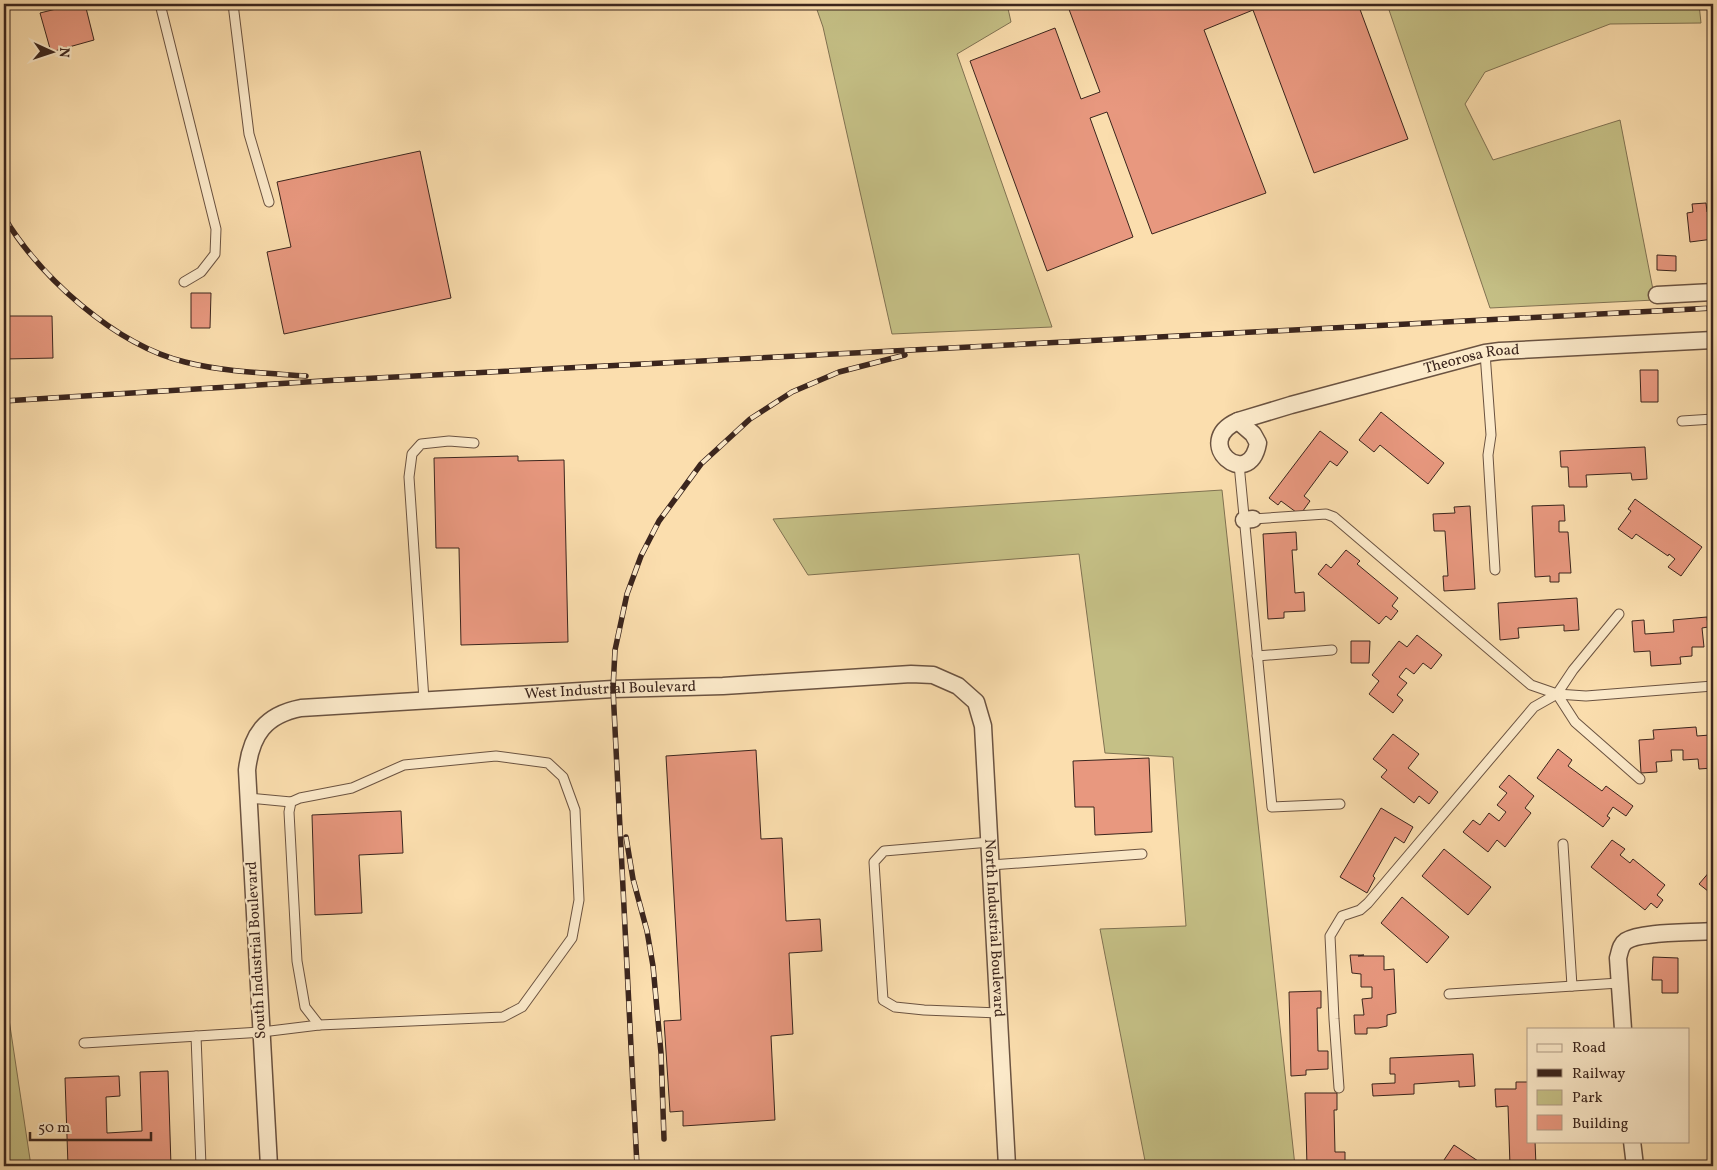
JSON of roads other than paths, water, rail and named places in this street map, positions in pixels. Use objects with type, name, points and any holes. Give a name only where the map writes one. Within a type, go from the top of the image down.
[{"type":"street","points":[[1657,295],[1713,292]]},
{"type":"street","name":"Theorosa Road","points":[[1238,421],[1485,353],[1713,340]]},
{"type":"street","points":[[1238,421],[1253,434],[1258,443],[1254,456],[1249,461],[1239,464],[1227,461],[1219,448],[1224,431],[1238,421]]},
{"type":"street","name":"West Industrial Boulevard","points":[[257,735],[269,721],[285,711],[301,708],[613,688],[723,686],[911,674],[933,675],[958,686],[967,694]]},
{"type":"street","name":"North Industrial Boulevard","points":[[967,694],[976,702],[984,726],[1007,1166]]},
{"type":"street","name":"South Industrial Boulevard","points":[[257,735],[249,753],[247,770],[269,1166]]},
{"type":"street","points":[[1623,1028],[1618,958],[1622,945],[1629,939],[1640,936],[1713,931]]},
{"type":"street","points":[[1632,1142],[1635,1166]]},
{"type":"lane","points":[[160,4],[216,229],[215,254],[201,272],[184,282]]},
{"type":"lane","points":[[232,4],[249,134],[269,202]]},
{"type":"lane","points":[[1485,353],[1492,434],[1488,455],[1495,570]]},
{"type":"lane","points":[[1682,421],[1713,419]]},
{"type":"lane","points":[[424,700],[408,477],[412,454],[421,444],[450,441],[474,443]]},
{"type":"lane","points":[[1239,464],[1248,519],[1257,656],[1272,807],[1340,804]]},
{"type":"lane","points":[[1248,519],[1326,514],[1334,517],[1531,685],[1557,694],[1586,696],[1713,686]]},
{"type":"lane","points":[[1339,1088],[1330,936],[1342,916],[1360,910],[1368,903],[1534,707],[1557,694],[1573,670],[1619,614]]},
{"type":"lane","points":[[1257,656],[1332,650]]},
{"type":"lane","points":[[1557,694],[1575,722],[1640,779]]},
{"type":"lane","points":[[84,1043],[262,1032],[319,1025],[503,1017],[522,1007],[572,938],[579,900],[574,810],[563,777],[548,763],[496,756],[404,765],[352,788],[300,798],[291,802],[249,798]]},
{"type":"lane","points":[[291,802],[289,812],[297,961],[306,1007],[319,1025]]},
{"type":"lane","points":[[990,842],[884,851],[874,862],[883,1000],[895,1007],[999,1013]]},
{"type":"lane","points":[[1563,844],[1572,986]]},
{"type":"lane","points":[[991,865],[1142,854]]},
{"type":"lane","points":[[1449,994],[1619,984]]},
{"type":"lane","points":[[196,1036],[201,1166]]},
{"type":"railway","points":[[4,217],[19,240],[59,285],[82,306],[132,341],[185,362],[245,372],[306,376]]},
{"type":"railway","points":[[4,401],[338,380],[1713,308]]},
{"type":"railway","points":[[637,1166],[613,689],[615,650],[627,594],[641,556],[659,521],[701,464],[750,419],[792,392],[839,372],[905,355]]},
{"type":"railway","points":[[626,837],[633,879],[647,931],[653,966],[661,1053],[664,1139]]}]
